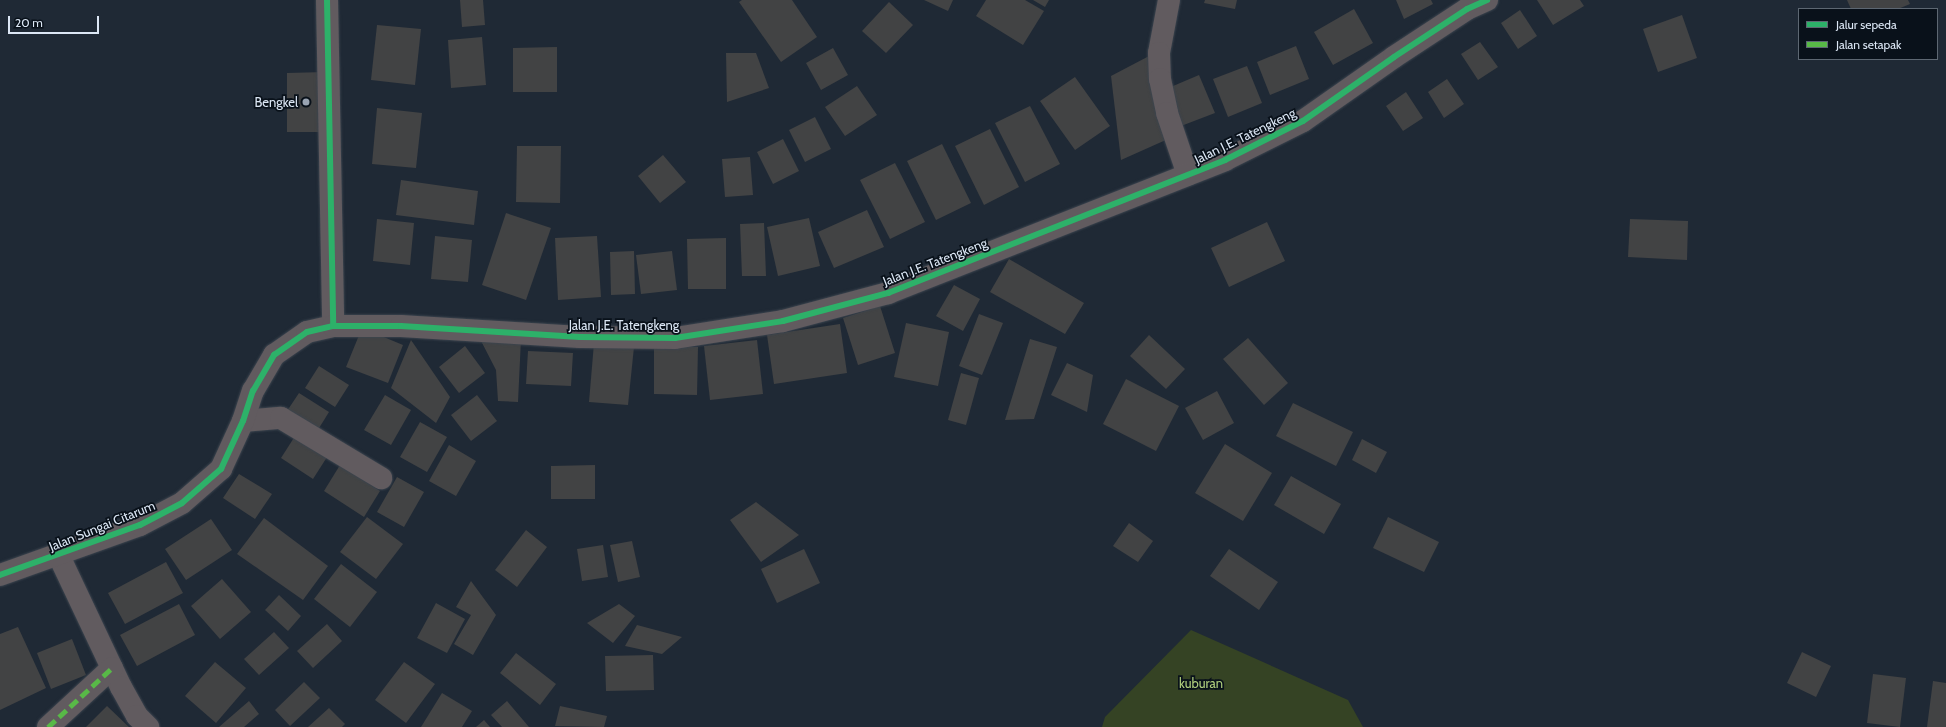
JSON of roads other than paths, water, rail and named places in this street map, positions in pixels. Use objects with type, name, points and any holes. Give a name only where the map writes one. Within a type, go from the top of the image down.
[{"type":"street","points":[[327,0],[333,326]]},
{"type":"street","points":[[1169,0],[1159,53],[1160,79],[1167,113],[1188,175]]},
{"type":"street","name":"Jalan J.E. Tatengkeng","points":[[333,326],[401,326],[580,337],[674,338],[783,321],[888,293],[1225,160],[1303,121],[1394,57],[1467,9],[1487,0]]},
{"type":"street","name":"Jalan Sungai Citarum","points":[[0,575],[58,556],[140,526],[182,503],[221,469],[243,421],[253,391],[274,355],[307,332],[333,326]]},
{"type":"street","points":[[243,421],[281,418],[382,478]]},
{"type":"street","points":[[58,556],[137,716],[148,727]]},
{"type":"street","points":[[48,727],[112,668]]},
{"type":"place","name":"Bengkel","points":[[306,102]]},
{"type":"park label","name":"kuburan","points":[[1201,683]]}]
